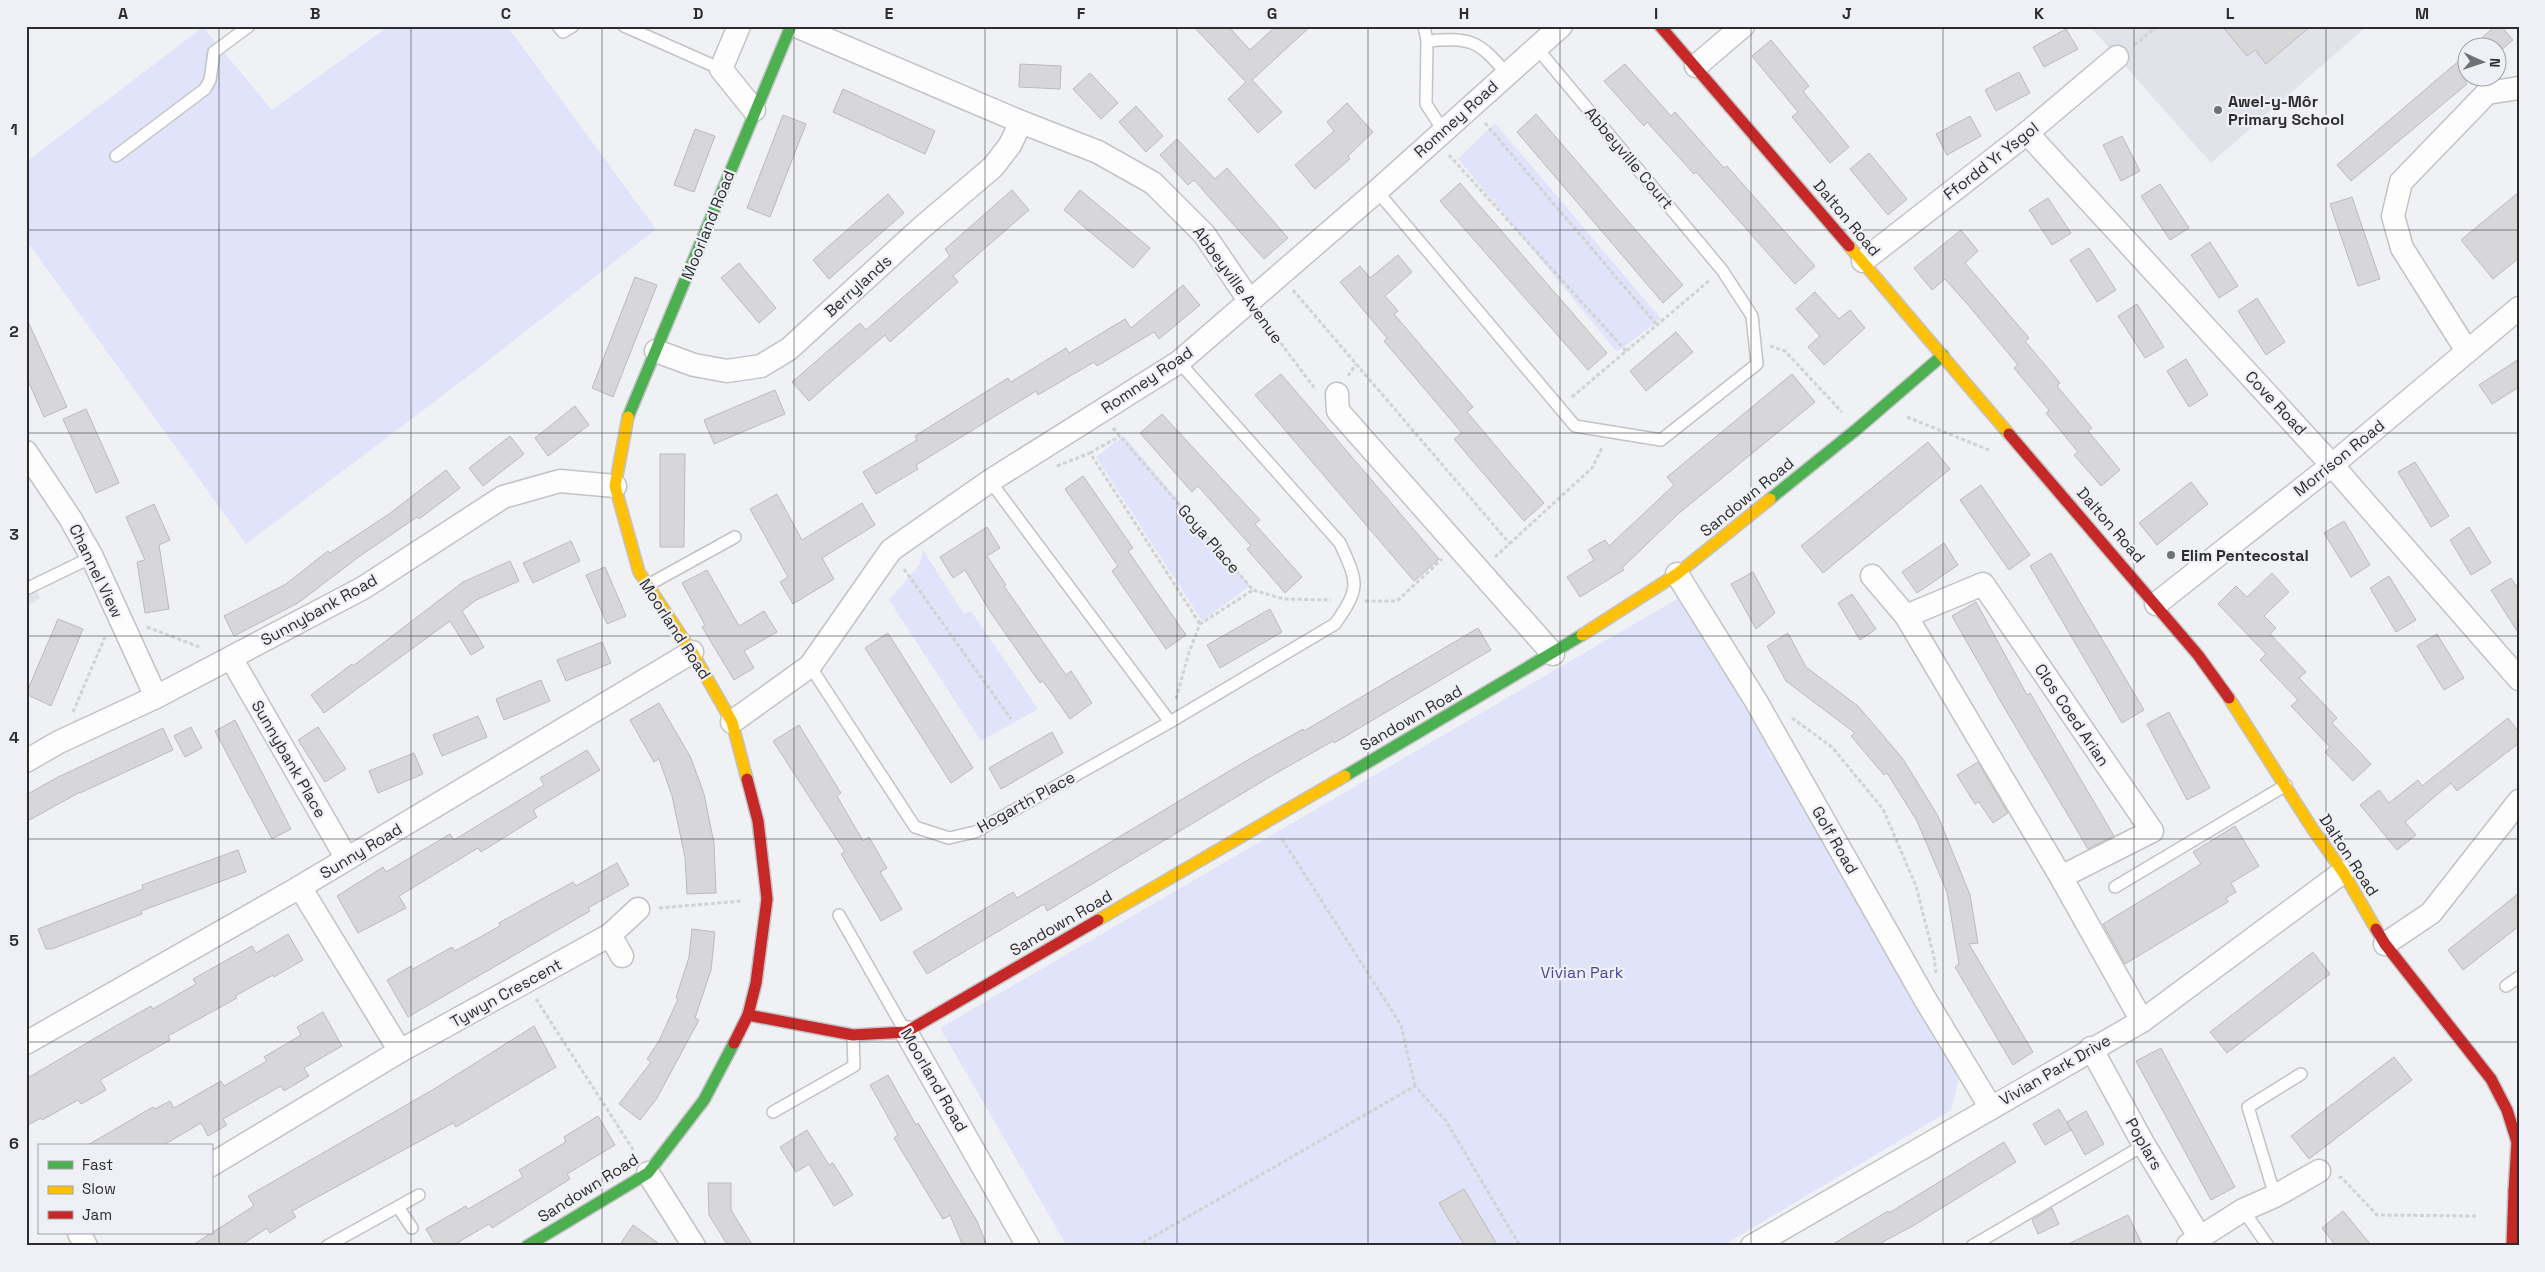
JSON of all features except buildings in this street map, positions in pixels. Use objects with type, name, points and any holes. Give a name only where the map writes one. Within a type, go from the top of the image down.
[{"type":"street","points":[[739,26],[721,69],[754,110]]},
{"type":"street","name":"Moorland Road","points":[[748,1015],[756,983],[767,900],[758,821],[732,722],[692,652],[639,572],[615,486],[629,413],[754,110],[791,26]]},
{"type":"street","name":"Abbeyville Avenue","points":[[796,26],[1022,122],[1098,152],[1153,183],[1204,234],[1249,300]]},
{"type":"street","name":"Romney Road","points":[[732,722],[810,666],[891,550],[990,481],[1179,362],[1377,191],[1506,73],[1561,26]]},
{"type":"street","name":"Dalton Road","points":[[1660,26],[2156,604],[2204,663],[2247,723],[2312,828],[2343,872],[2385,944],[2491,1079],[2507,1110],[2517,1142],[2516,1186],[2511,1244]]},
{"type":"street","points":[[1696,66],[1743,26]]},
{"type":"street","name":"Ffordd Yr Ysgol","points":[[1863,261],[2027,133],[2117,57]]},
{"type":"street","points":[[2468,351],[2402,248],[2393,216],[2401,182],[2487,93],[2519,88]]},
{"type":"street","name":"Berrylands","points":[[656,351],[694,365],[728,370],[761,366],[789,349],[920,229],[993,168],[1010,145],[1022,122]]},
{"type":"street","name":"Cove Road","points":[[2027,133],[2332,465],[2519,679]]},
{"type":"street","name":"Morrison Road","points":[[2156,604],[2332,465],[2519,308]]},
{"type":"street","name":"Sandown Road","points":[[527,1246],[648,1173],[704,1100],[748,1015],[853,1035],[906,1032],[1553,654],[1677,574],[1857,429],[1943,355]]},
{"type":"street","points":[[1337,394],[1338,411],[1553,654]]},
{"type":"street","name":"Channel View","points":[[26,452],[70,518],[92,557],[156,697]]},
{"type":"street","name":"Sunnybank Road","points":[[26,761],[60,742],[156,697],[363,588],[503,497],[560,481],[615,486]]},
{"type":"street","name":"Golf Road","points":[[1677,574],[1756,701],[1925,999],[1991,1108]]},
{"type":"street","points":[[1872,576],[1906,616],[2061,877],[2142,1021]]},
{"type":"street","name":"Clos Coed Arian","points":[[1906,616],[1983,584],[2152,831],[2061,877]]},
{"type":"street","name":"Sunny Road","points":[[26,1043],[300,887],[692,652]]},
{"type":"street","name":"Sunnybank Place","points":[[231,658],[347,859]]},
{"type":"street","points":[[2385,944],[2431,913],[2519,801]]},
{"type":"street","name":"Vivian Park Drive","points":[[1752,1246],[2091,1048],[2142,1021],[2343,872]]},
{"type":"street","points":[[300,887],[400,1051]]},
{"type":"street","name":"Tywyn Crescent","points":[[212,1164],[400,1051],[526,983],[610,934],[638,909]]},
{"type":"street","points":[[610,934],[622,956]]},
{"type":"street","name":"Moorland Road","points":[[906,1032],[1028,1246]]},
{"type":"street","name":"Poplars","points":[[2091,1048],[2194,1242]]},
{"type":"street","name":"Dalton Road","points":[[2491,1079],[2512,1091]]},
{"type":"street","points":[[2194,1242],[2243,1210],[2275,1196],[2319,1171]]},
{"type":"street","points":[[648,1173],[694,1246]]},
{"type":"lane","points":[[116,156],[205,89],[210,80],[214,52],[248,26]]},
{"type":"lane","points":[[558,26],[563,32],[573,26]]},
{"type":"lane","points":[[624,26],[721,69]]},
{"type":"lane","points":[[1424,26],[1427,42],[1426,104],[1438,134]]},
{"type":"lane","points":[[1427,42],[1448,40],[1469,42],[1487,50],[1506,73]]},
{"type":"lane","name":"Abbeyville Court","points":[[1377,191],[1575,426],[1661,440],[1757,364],[1752,316],[1722,270],[1536,47]]},
{"type":"lane","points":[[990,481],[1170,722],[1335,624],[1352,600],[1355,576],[1340,544],[1179,362]]},
{"type":"lane","points":[[648,585],[734,537]]},
{"type":"lane","points":[[26,589],[92,557]]},
{"type":"lane","name":"Hogarth Place","points":[[810,666],[915,827],[948,838],[975,832],[1170,722]]},
{"type":"lane","points":[[2115,887],[2286,785]]},
{"type":"lane","name":"Moorland Road","points":[[839,915],[906,1032]]},
{"type":"lane","points":[[2506,986],[2519,978]]},
{"type":"lane","points":[[773,1112],[854,1066],[853,1035]]},
{"type":"lane","points":[[2275,1196],[2248,1107],[2300,1074]]},
{"type":"lane","points":[[1972,1246],[2144,1145]]},
{"type":"lane","points":[[327,1246],[419,1194]]},
{"type":"lane","points":[[398,1206],[412,1228]]},
{"type":"lane","points":[[2243,1210],[2268,1246]]},
{"type":"path","points":[[2117,57],[2158,26]]},
{"type":"path","points":[[1470,106],[1657,325]]},
{"type":"path","points":[[1438,134],[1626,351]]},
{"type":"path","points":[[1559,408],[1722,270]]},
{"type":"path","points":[[1280,273],[1510,544]]},
{"type":"path","name":"Abbeyville Avenue","points":[[1249,300],[1317,392],[1337,394]]},
{"type":"path","points":[[1754,340],[1785,351],[1857,429]]},
{"type":"path","points":[[1885,404],[1897,414],[1993,451]]},
{"type":"path","name":"Goya Place","points":[[1100,412],[1253,590]]},
{"type":"path","points":[[1479,570],[1592,468],[1610,432]]},
{"type":"path","points":[[1049,470],[1090,453],[1120,436]]},
{"type":"path","points":[[1090,453],[1200,624]]},
{"type":"path","points":[[1170,722],[1189,652],[1200,624],[1253,590],[1284,599],[1396,601],[1456,545]]},
{"type":"path","points":[[891,550],[1011,719]]},
{"type":"path","points":[[1786,714],[1832,747],[1883,809],[1916,886],[1934,956],[1937,983],[1925,999]]},
{"type":"path","points":[[1269,820],[1401,1025],[1415,1086],[1446,1120],[1520,1246]]},
{"type":"path","points":[[638,909],[767,900]]},
{"type":"path","points":[[526,983],[648,1173]]},
{"type":"path","points":[[1137,1246],[1415,1086]]},
{"type":"path","points":[[2319,1171],[2329,1180],[2341,1178],[2377,1215],[2476,1216]]},
{"type":"shaded area","name":"Awel-y-Môr Primary School","points":[[2090,26],[2367,26],[2211,163]]},
{"type":"shaded area","points":[[26,572],[40,598],[26,607]]},
{"type":"green space","points":[[389,26],[507,26],[656,229],[475,371],[246,544],[26,240],[26,162],[203,27],[272,110]]},
{"type":"green space","points":[[1495,123],[1661,319],[1617,352],[1458,159]]},
{"type":"green space","points":[[1124,436],[1250,586],[1202,621],[1096,457]]},
{"type":"green space","points":[[923,550],[964,614],[971,611],[1038,709],[981,741],[889,600],[920,564]]},
{"type":"green space","name":"Vivian Park","points":[[1684,595],[1959,1077],[1951,1110],[1722,1246],[1067,1246],[940,1028]]},
{"type":"traffic: fast","points":[[628,417],[791,26]]},
{"type":"traffic: fast","points":[[1770,499],[1857,429],[1943,355]]},
{"type":"traffic: fast","points":[[1345,776],[1582,635]]},
{"type":"traffic: fast","points":[[527,1246],[648,1173],[704,1100],[734,1043]]},
{"type":"traffic: slow","points":[[1849,246],[2009,434]]},
{"type":"traffic: slow","points":[[628,417],[615,486],[639,572],[692,652],[732,722],[747,779]]},
{"type":"traffic: slow","points":[[1582,635],[1677,574],[1770,499]]},
{"type":"traffic: slow","points":[[2229,698],[2312,828],[2343,872],[2376,929]]},
{"type":"traffic: slow","points":[[1098,920],[1345,776]]},
{"type":"traffic: jam","points":[[1660,26],[1849,246]]},
{"type":"traffic: jam","points":[[2009,434],[2198,655],[2229,698]]},
{"type":"traffic: jam","points":[[734,1043],[748,1015],[756,983],[767,899],[758,821],[747,779]]},
{"type":"traffic: jam","points":[[748,1015],[853,1035],[906,1032],[1098,920]]},
{"type":"traffic: jam","points":[[2376,929],[2385,944],[2491,1079],[2507,1110],[2517,1142],[2514,1191]]},
{"type":"traffic: jam","points":[[2512,1246],[2514,1191],[2519,1181]]},
{"type":"place","name":"Awel-y-Môr Primary School","points":[[2218,110]]},
{"type":"place","name":"Elim Pentecostal","points":[[2171,555]]}]
